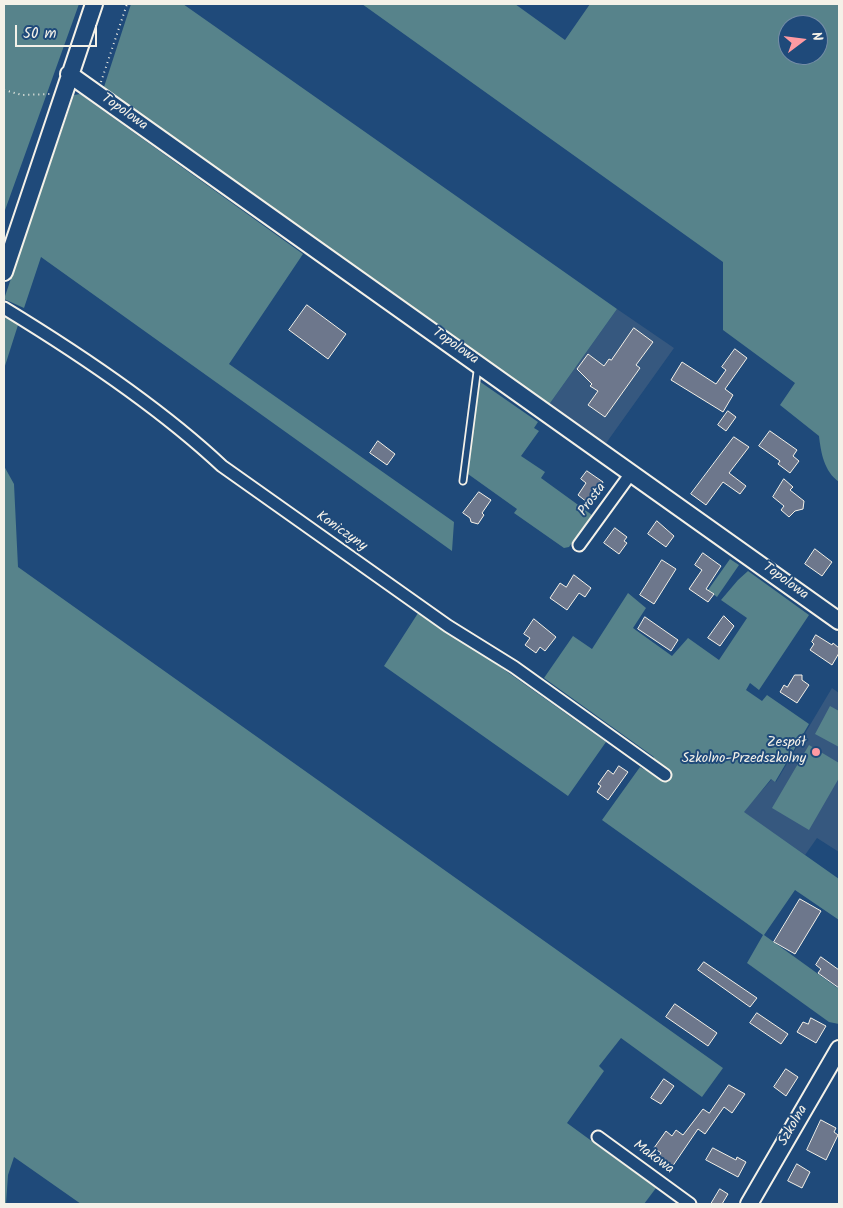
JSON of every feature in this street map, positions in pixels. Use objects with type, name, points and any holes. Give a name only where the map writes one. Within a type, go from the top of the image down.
[{"type":"street","points":[[4,272],[62,94],[94,4]]},
{"type":"street","name":"Topolowa","points":[[70,74],[632,472],[839,622]]},
{"type":"street","name":"Koniczyny","points":[[4,308],[87,362],[193,439],[222,466],[448,626],[514,667],[665,775]]},
{"type":"street","name":"Prosta","points":[[579,545],[632,472]]},
{"type":"street","name":"Szkolna","points":[[749,1204],[839,1049]]},
{"type":"street","name":"Makowa","points":[[598,1137],[690,1204]]},
{"type":"lane","points":[[463,481],[474,379],[478,363]]},
{"type":"path","points":[[97,93],[127,4]]},
{"type":"path","points":[[4,90],[22,95],[62,94]]},
{"type":"shaded area","points":[[617,309],[674,348],[604,446],[548,406]]},
{"type":"shaded area","name":"Zespół Szkolno-Przedszkolny","points":[[832,688],[839,693],[839,852],[817,838],[805,855],[743,812],[772,779],[776,782]]},
{"type":"green space","points":[[4,4],[79,4],[4,213]]},
{"type":"green space","points":[[131,4],[183,4],[617,309],[548,406],[103,90]]},
{"type":"green space","points":[[362,4],[515,4],[565,40],[590,4],[839,4],[839,482],[827,467],[822,455],[819,436],[780,405],[795,383],[723,330],[723,262]]},
{"type":"green space","points":[[80,94],[303,254],[229,364],[454,522],[452,551],[41,257],[24,308],[4,299],[74,95]]},
{"type":"green space","points":[[4,315],[18,325],[4,369]]},
{"type":"green space","points":[[479,381],[538,422],[534,428],[539,431],[521,456],[545,472],[541,478],[592,515],[569,547],[564,548],[514,513],[517,509],[468,474]]},
{"type":"green space","points":[[4,466],[14,484],[18,567],[723,1068],[702,1097],[621,1038],[599,1066],[604,1071],[567,1123],[656,1188],[644,1204],[81,1204],[14,1157],[8,1175],[6,1204],[4,1204]]},
{"type":"green space","points":[[730,559],[739,565],[717,597],[708,590]]},
{"type":"green space","points":[[748,571],[809,615],[759,690],[750,683],[746,690],[762,701],[767,695],[809,724],[775,782],[771,779],[744,812],[839,879],[839,920],[795,890],[764,935],[839,989],[839,1024],[829,1022],[747,963],[763,935],[602,820],[640,767],[645,770],[654,757],[544,678],[573,636],[592,649],[628,593],[646,608],[633,628],[672,656],[688,638],[719,660],[747,618],[721,600]]},
{"type":"green space","points":[[420,610],[606,742],[568,796],[384,666]]},
{"type":"green space","points":[[830,706],[839,711],[839,747],[815,734]]},
{"type":"green space","points":[[809,745],[839,763],[839,778],[809,830],[772,808]]},
{"type":"building","points":[[307,305],[346,334],[328,359],[289,330]]},
{"type":"building","points":[[634,328],[653,342],[636,365],[640,368],[605,417],[588,405],[598,391],[590,386],[592,384],[577,369],[588,354],[604,366],[609,359],[611,360]]},
{"type":"building","points":[[735,349],[747,358],[725,389],[733,395],[723,412],[671,380],[682,362],[716,384],[726,370],[722,367]]},
{"type":"building","points":[[728,411],[736,417],[726,431],[718,425]]},
{"type":"building","points":[[770,431],[797,450],[793,456],[799,461],[790,473],[778,464],[780,461],[759,446]]},
{"type":"building","points":[[734,437],[749,447],[729,473],[746,486],[740,494],[723,482],[706,505],[691,494]]},
{"type":"building","points":[[378,441],[395,454],[387,465],[370,453]]},
{"type":"building","points":[[587,471],[603,482],[600,491],[588,503],[578,495],[586,483],[581,479]]},
{"type":"building","points":[[784,479],[793,487],[790,490],[804,501],[803,509],[795,511],[789,517],[781,510],[784,506],[773,497]]},
{"type":"building","points":[[479,492],[491,500],[482,513],[484,515],[478,524],[471,522],[470,518],[463,513]]},
{"type":"building","points":[[657,521],[674,536],[666,547],[648,534]]},
{"type":"building","points":[[615,528],[627,537],[624,541],[627,543],[619,554],[604,543]]},
{"type":"building","points":[[815,549],[832,562],[822,576],[805,564]]},
{"type":"building","points":[[703,553],[721,566],[706,589],[714,594],[708,602],[689,589],[702,570],[695,565]]},
{"type":"building","points":[[662,560],[676,569],[654,604],[640,595]]},
{"type":"building","points":[[574,575],[591,588],[585,597],[579,593],[567,610],[550,598],[560,583],[566,587]]},
{"type":"building","points":[[724,616],[734,626],[720,646],[708,638]]},
{"type":"building","points":[[645,617],[678,640],[671,651],[638,629]]},
{"type":"building","points":[[534,619],[556,637],[545,651],[540,647],[536,653],[525,645],[530,638],[524,634]]},
{"type":"building","points":[[816,635],[839,648],[839,653],[832,665],[810,650]]},
{"type":"building","points":[[795,675],[802,675],[802,680],[809,685],[797,703],[780,692],[784,685],[787,687]]},
{"type":"building","points":[[619,766],[628,772],[608,800],[597,792],[601,786],[598,784],[608,770],[613,774]]},
{"type":"building","points":[[800,899],[821,911],[795,954],[774,942]]},
{"type":"building","points":[[821,957],[839,970],[839,988],[818,973],[821,969],[816,965]]},
{"type":"building","points":[[704,962],[757,998],[750,1007],[698,970]]},
{"type":"building","points":[[675,1004],[717,1033],[708,1046],[666,1017]]},
{"type":"building","points":[[757,1013],[788,1034],[781,1044],[750,1023]]},
{"type":"building","points":[[811,1018],[826,1026],[816,1043],[797,1032],[803,1022],[808,1024]]},
{"type":"building","points":[[786,1069],[798,1077],[786,1096],[774,1087]]},
{"type":"building","points":[[664,1079],[674,1086],[661,1104],[651,1098]]},
{"type":"building","points":[[729,1085],[745,1094],[732,1113],[724,1107],[705,1134],[698,1129],[672,1167],[658,1157],[661,1153],[654,1148],[666,1131],[672,1136],[676,1130],[683,1135],[703,1109],[709,1113]]},
{"type":"building","points":[[821,1120],[836,1128],[834,1132],[838,1135],[826,1160],[807,1150]]},
{"type":"building","points":[[713,1148],[736,1160],[737,1157],[746,1162],[738,1177],[706,1160]]},
{"type":"building","points":[[797,1164],[810,1172],[802,1188],[788,1181]]},
{"type":"building","points":[[720,1189],[728,1194],[722,1204],[711,1204]]},
{"type":"place","name":"Zespół Szkolno-Przedszkolny","points":[[816,752]]}]
